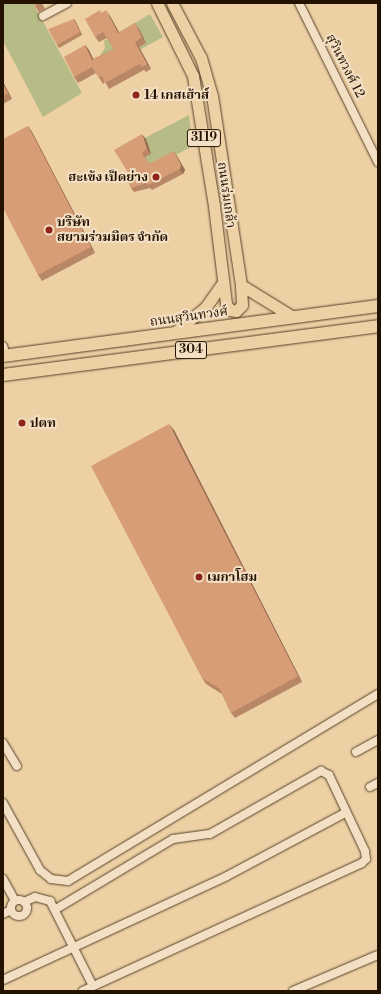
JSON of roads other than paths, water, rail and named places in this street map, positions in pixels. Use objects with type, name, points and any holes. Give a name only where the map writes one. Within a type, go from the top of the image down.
[{"type":"highway","name":"ถนนสุวินทวงศ์","points":[[4,353],[378,306]]},
{"type":"highway","name":"304","points":[[3,375],[378,326]]},
{"type":"main road","name":"ถนนร่มเกล้า","points":[[157,3],[190,67],[197,91],[227,307],[232,311],[238,310],[242,305],[241,285],[226,171],[209,80],[201,58],[172,3]]},
{"type":"main road","points":[[175,332],[205,308],[223,282]]},
{"type":"main road","points":[[241,285],[293,317]]},
{"type":"street","points":[[43,16],[67,3]]},
{"type":"street","name":"สุวินทวงศ์ 12","points":[[299,3],[378,162]]},
{"type":"street","points":[[3,803],[40,870],[51,879],[68,881],[378,694]]},
{"type":"street","points":[[356,752],[378,740]]},
{"type":"street","points":[[3,743],[17,766]]},
{"type":"street","points":[[56,909],[172,839],[210,834],[321,771],[329,774],[345,813],[365,850],[366,858],[362,864],[83,991]]},
{"type":"street","points":[[370,787],[378,783]]},
{"type":"street","points":[[3,980],[227,876],[345,813]]},
{"type":"street","points":[[3,879],[15,901]]},
{"type":"street","points":[[15,901],[24,902],[40,897],[50,901],[56,909],[75,946],[93,986]]},
{"type":"street","points":[[15,901],[7,912],[15,916],[23,915],[27,909],[24,902]]},
{"type":"street","points":[[293,991],[378,955]]},
{"type":"place","name":"14 เกสเฮ้าส์","points":[[136,95]]},
{"type":"place","name":"ฮะเข้ง เป็ดย่าง","points":[[156,177]]},
{"type":"place","name":"บริษัท สยามร่วมมิตร จำกัด","points":[[49,230]]},
{"type":"place","name":"ปตท","points":[[22,423]]},
{"type":"place","name":"เมกาโฮม","points":[[199,577]]}]
